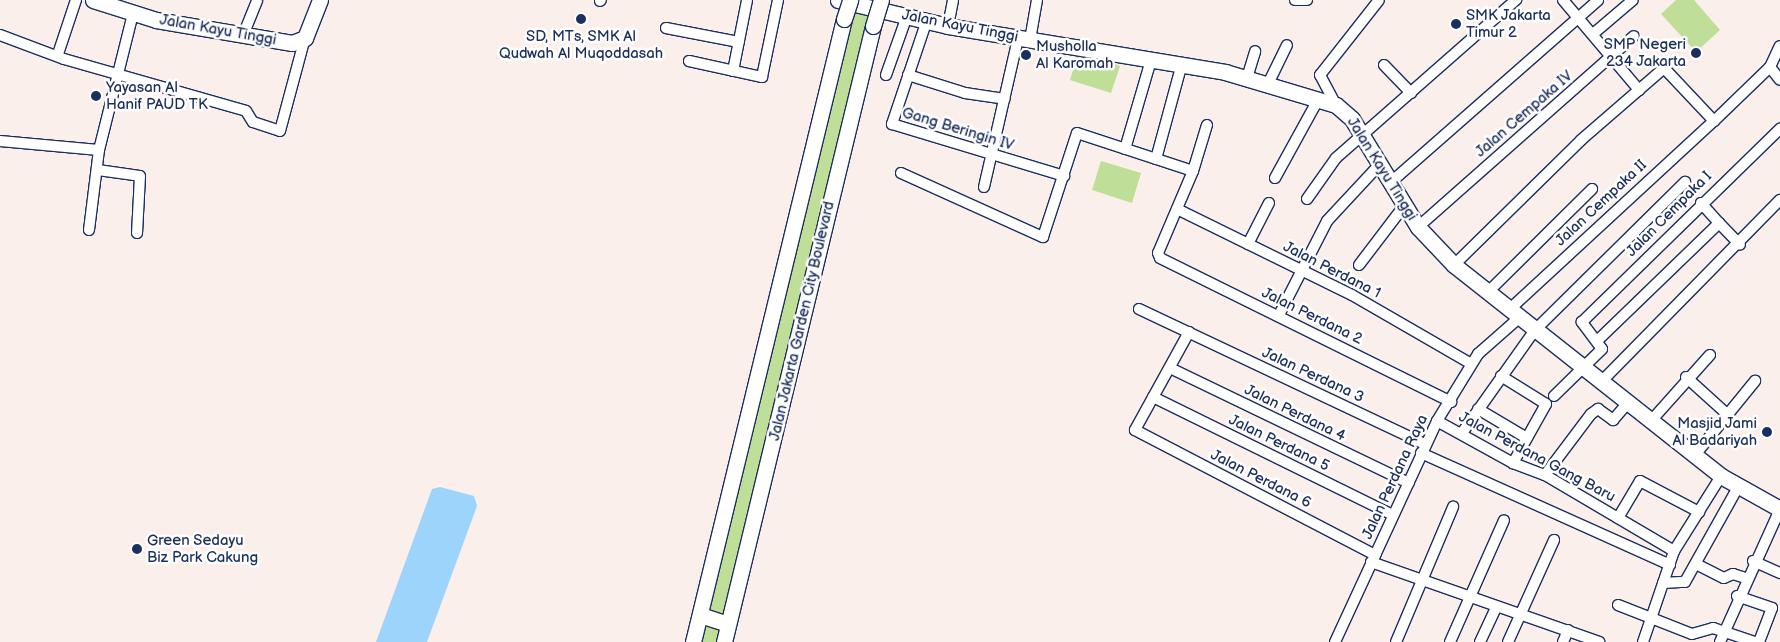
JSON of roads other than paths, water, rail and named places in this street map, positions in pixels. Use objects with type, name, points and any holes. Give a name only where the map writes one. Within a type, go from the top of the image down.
[{"type":"street","points":[[58,54],[76,0]]},
{"type":"street","name":"Jalan Kayu Tinggi","points":[[93,0],[120,5],[133,14],[292,42],[305,38]]},
{"type":"street","points":[[244,33],[257,0]]},
{"type":"street","points":[[0,35],[58,54],[64,59],[246,111],[253,122],[282,129],[305,38],[319,0]]},
{"type":"street","points":[[733,71],[747,0]]},
{"type":"street","points":[[689,61],[733,71],[764,75],[778,0]]},
{"type":"street","name":"Jalan Kayu Tinggi","points":[[838,0],[948,26],[1247,78],[1319,98],[1336,105],[1347,112],[1418,227],[1454,265],[1489,290],[1535,330],[1585,365],[1650,422],[1720,476],[1780,509]]},
{"type":"street","name":"Jalan Jakarta Garden City Boulevard","points":[[693,642],[850,0]]},
{"type":"street","name":"Jalan Jakarta Garden City Boulevard","points":[[724,642],[873,26],[881,0]]},
{"type":"street","points":[[948,26],[953,0]]},
{"type":"street","points":[[984,187],[994,156],[1005,99],[1037,0]]},
{"type":"street","points":[[1295,0],[1307,0]]},
{"type":"street","points":[[1336,105],[1320,75],[1379,0]]},
{"type":"street","points":[[1307,199],[1336,158],[1516,0]]},
{"type":"street","points":[[1563,0],[1639,90]]},
{"type":"street","points":[[1390,183],[1598,0]]},
{"type":"street","points":[[1593,34],[1632,0]]},
{"type":"street","points":[[89,230],[99,150],[133,14]]},
{"type":"street","points":[[886,75],[907,16]]},
{"type":"street","name":"Gang Beringin IV","points":[[927,20],[892,124],[1064,176]]},
{"type":"street","points":[[666,28],[739,42]]},
{"type":"street","name":"Jalan Cempaka IV","points":[[1418,227],[1634,36]]},
{"type":"street","points":[[1268,84],[1287,44]]},
{"type":"street","name":"Jalan Cempaka II","points":[[1516,312],[1770,66],[1780,46]]},
{"type":"street","points":[[1247,78],[1255,51]]},
{"type":"street","points":[[1124,149],[1151,60]]},
{"type":"street","points":[[1384,64],[1411,93]]},
{"type":"street","points":[[1770,66],[1780,80]]},
{"type":"street","points":[[1156,159],[1181,67]]},
{"type":"street","points":[[1454,265],[1581,140],[1664,68],[1714,122]]},
{"type":"street","points":[[908,75],[965,93],[1005,99]]},
{"type":"street","points":[[1275,178],[1319,98]]},
{"type":"street","points":[[1177,209],[1193,171],[1207,125]]},
{"type":"street","name":"Jalan Cempaka I","points":[[1597,341],[1582,322],[1701,203],[1780,129]]},
{"type":"street","points":[[901,173],[1046,236],[1077,133],[1193,171]]},
{"type":"street","points":[[0,141],[99,150]]},
{"type":"street","points":[[1279,315],[1300,269],[1326,221],[1379,165]]},
{"type":"street","points":[[98,170],[140,176],[137,233]]},
{"type":"street","points":[[1462,433],[1535,330],[1685,182]]},
{"type":"street","points":[[1489,290],[1592,189]]},
{"type":"street","points":[[1602,381],[1740,245],[1780,200]]},
{"type":"street","points":[[1248,244],[1269,203]]},
{"type":"street","points":[[1701,203],[1740,245]]},
{"type":"street","points":[[1359,265],[1404,206]]},
{"type":"street","name":"Jalan Perdana 1","points":[[1177,209],[1300,269],[1470,363]]},
{"type":"street","name":"Jalan Perdana 2","points":[[1177,209],[1158,252],[1160,258],[1279,315],[1451,402]]},
{"type":"street","points":[[1554,396],[1602,349],[1597,341],[1719,222]]},
{"type":"street","name":"Jalan Perdana 3","points":[[1139,309],[1423,448],[1670,565]]},
{"type":"street","name":"Jalan Perdana Raya","points":[[1335,642],[1437,421],[1451,402],[1470,363],[1516,312]]},
{"type":"street","points":[[1153,397],[1189,332]]},
{"type":"street","points":[[1650,422],[1686,377],[1710,355]]},
{"type":"street","name":"Jalan Perdana 4","points":[[1170,368],[1409,483]]},
{"type":"street","points":[[1501,376],[1546,404],[1525,437],[1514,463]]},
{"type":"street","points":[[1686,377],[1728,414]]},
{"type":"street","points":[[1694,456],[1755,381]]},
{"type":"street","name":"Jalan Perdana 6","points":[[1153,397],[1135,428],[1373,558],[1424,581],[1600,642]]},
{"type":"street","name":"Jalan Perdana 5","points":[[1153,397],[1393,516]]},
{"type":"street","points":[[1546,475],[1590,414],[1598,409],[1613,420],[1628,403]]},
{"type":"street","points":[[1478,409],[1525,437]]},
{"type":"street","name":"Jalan Perdana Gang Baru","points":[[1437,421],[1514,463],[1546,475],[1674,552]]},
{"type":"street","points":[[1643,642],[1674,552],[1720,476]]},
{"type":"street","points":[[1618,518],[1640,481],[1698,512]]},
{"type":"street","points":[[1663,583],[1683,585],[1738,487]]},
{"type":"street","points":[[1396,642],[1424,581],[1453,508]]},
{"type":"street","points":[[1720,642],[1745,578],[1780,509]]},
{"type":"street","points":[[1450,642],[1504,520]]},
{"type":"street","points":[[1508,642],[1554,540]]},
{"type":"street","points":[[1753,561],[1780,573]]},
{"type":"street","points":[[1696,564],[1724,578],[1733,574],[1745,578]]},
{"type":"street","points":[[1618,605],[1651,620],[1692,634],[1713,628],[1757,642],[1772,608],[1738,596]]},
{"type":"street","points":[[1480,642],[1496,607]]},
{"type":"street","points":[[700,615],[728,624]]},
{"type":"street","points":[[1563,642],[1568,630]]},
{"type":"water","points":[[440,487],[474,496],[477,506],[427,642],[376,642],[432,489]]},
{"type":"place","name":"SD, MTs, SMK Al Qudwah Al Muqoddasah","points":[[581,19]]},
{"type":"place","name":"SMK Jakarta Timur 2","points":[[1456,24]]},
{"type":"place","name":"SMP Negeri 234 Jakarta","points":[[1696,53]]},
{"type":"place","name":"Musholla Al Karomah","points":[[1026,55]]},
{"type":"place","name":"Yayasan Al Hanif PAUD TK","points":[[96,96]]},
{"type":"place","name":"Masjid Jami Al Badariyah","points":[[1767,432]]},
{"type":"place","name":"Green Sedayu Biz Park Cakung","points":[[137,549]]}]
